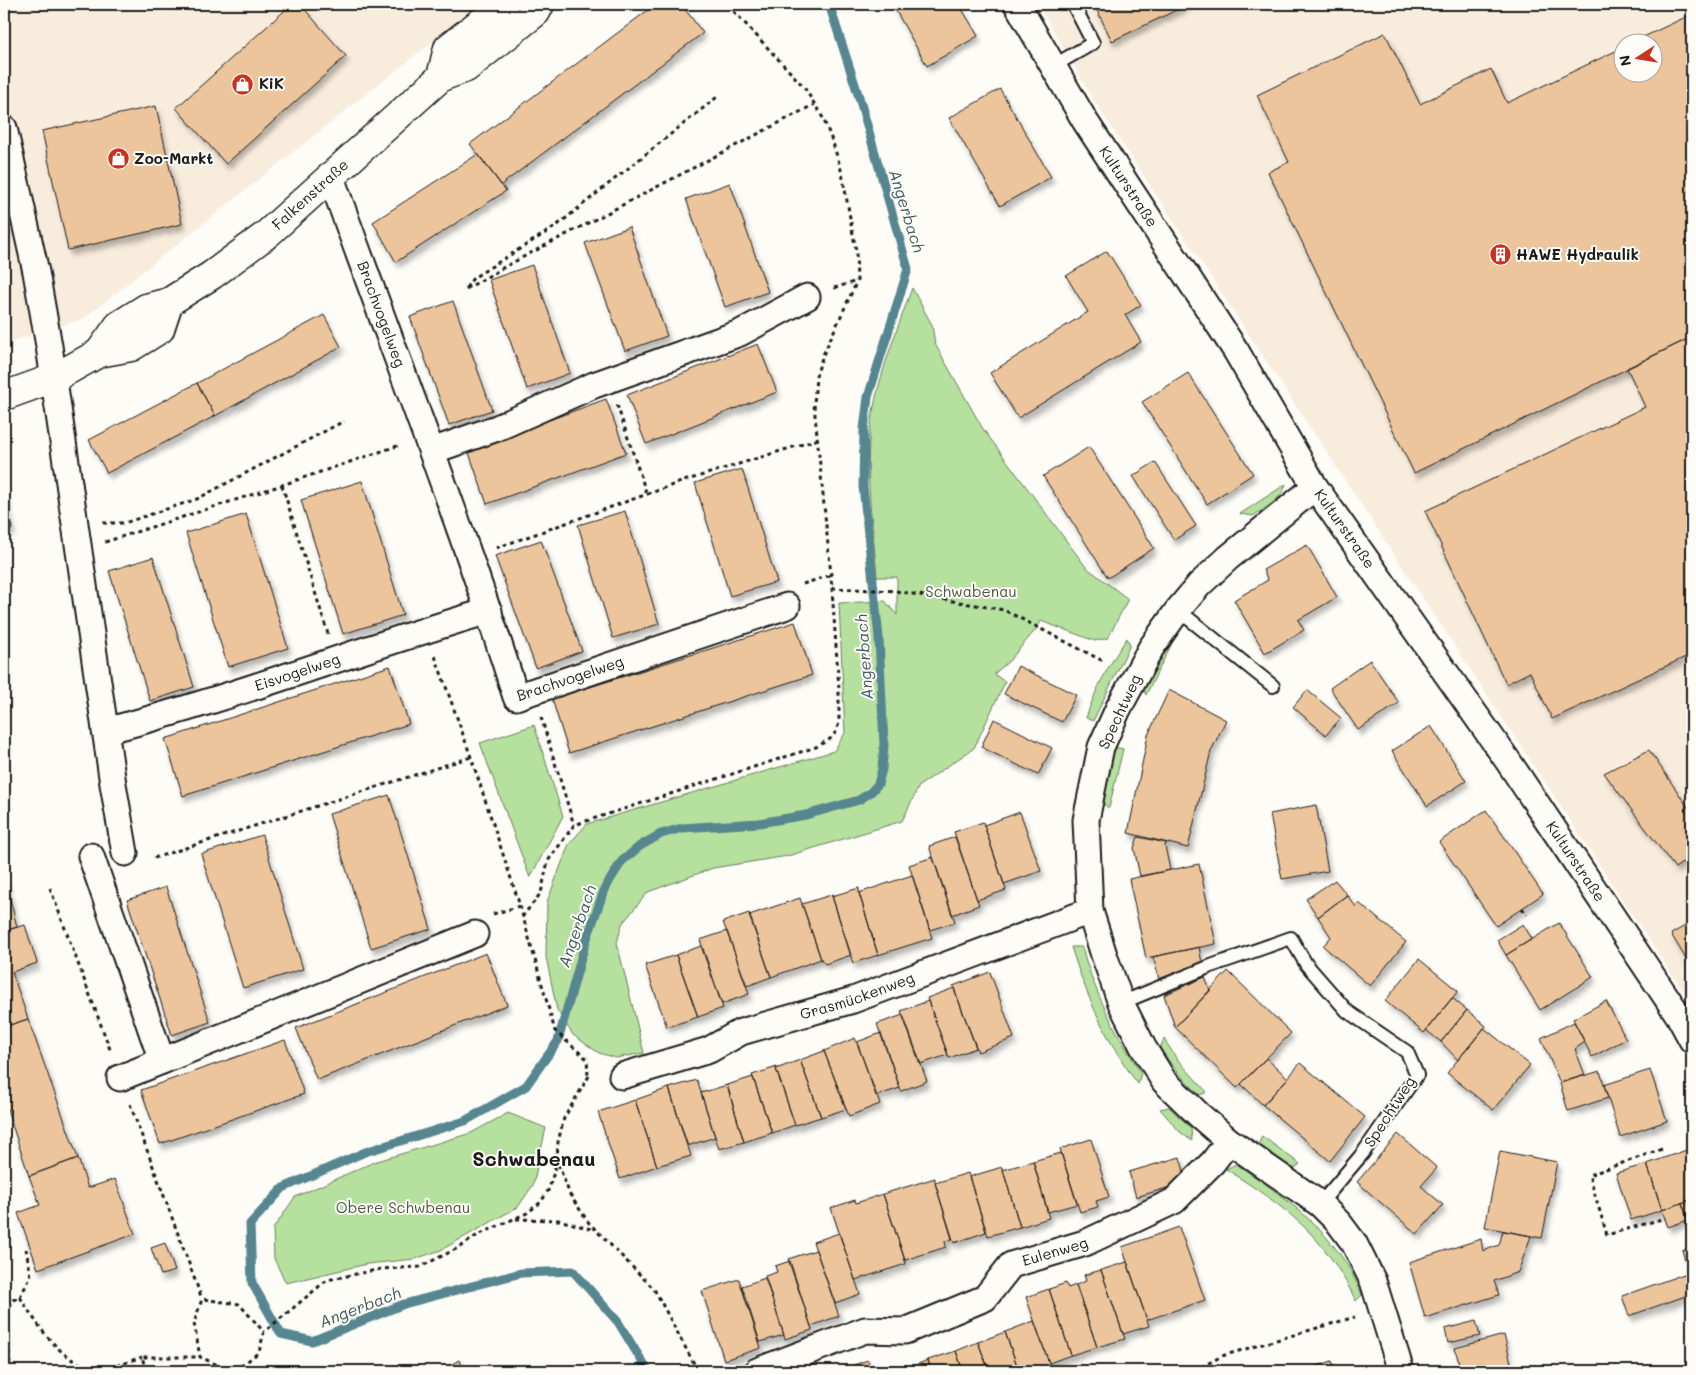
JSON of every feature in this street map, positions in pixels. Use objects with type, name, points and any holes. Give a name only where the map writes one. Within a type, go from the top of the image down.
[{"type":"street","points":[[441,77],[448,48],[504,4]]},
{"type":"street","name":"Falkenstraße","points":[[4,396],[54,378],[98,353],[131,348],[160,329],[170,302],[212,275],[266,235],[441,77],[466,68],[536,12],[540,4]]},
{"type":"street","name":"Kulturstraße","points":[[1017,4],[1099,142],[1236,351],[1315,487],[1686,1013],[1692,1040]]},
{"type":"street","points":[[4,128],[36,272],[54,378],[65,465],[125,853]]},
{"type":"street","name":"Brachvogelweg","points":[[331,177],[430,443],[489,611],[516,698],[787,606]]},
{"type":"street","points":[[430,443],[497,428],[608,380],[740,333],[808,297]]},
{"type":"street","name":"Spechtweg","points":[[1315,487],[1228,558],[1199,585],[1178,610],[1151,648],[1118,708],[1101,747],[1086,820],[1090,911],[1121,1002],[1143,1047],[1164,1081],[1198,1115],[1229,1141],[1320,1204],[1339,1224],[1354,1243],[1373,1280],[1401,1371]]},
{"type":"street","name":"Eisvogelweg","points":[[105,731],[215,699],[425,629],[489,611]]},
{"type":"street","points":[[91,856],[162,1061]]},
{"type":"street","name":"Grasmückenweg","points":[[622,1076],[709,1050],[741,1032],[853,1000],[1090,911]]},
{"type":"street","points":[[120,1078],[475,934]]},
{"type":"street","name":"Eulenweg","points":[[757,1371],[865,1330],[905,1332],[985,1298],[1011,1265],[1085,1243],[1174,1201],[1213,1162],[1229,1141]]},
{"type":"lane","points":[[1053,66],[1093,43],[1073,4]]},
{"type":"lane","points":[[1178,610],[1273,686]]},
{"type":"lane","name":"Spechtweg","points":[[1121,1002],[1211,966],[1291,938],[1306,964],[1347,1011],[1407,1052],[1416,1076],[1363,1153],[1320,1204]]},
{"type":"path","points":[[718,98],[555,227],[473,278],[466,289],[508,265],[815,104]]},
{"type":"path","points":[[608,380],[647,494]]},
{"type":"path","points":[[99,522],[124,523],[197,499],[344,421]]},
{"type":"path","points":[[492,550],[647,494],[817,440]]},
{"type":"path","points":[[98,544],[282,486],[430,443]]},
{"type":"path","points":[[282,486],[336,660]]},
{"type":"path","points":[[522,917],[541,892],[548,861],[574,825],[797,754],[830,739],[836,732],[839,724],[839,689],[832,588],[888,590],[1004,610],[1105,662]]},
{"type":"path","points":[[235,1371],[259,1352],[264,1332],[327,1280],[381,1269],[420,1267],[460,1247],[478,1235],[527,1213],[541,1202],[549,1189],[557,1161],[558,1142],[564,1118],[585,1086],[588,1076],[587,1058],[555,1030],[520,906],[471,756],[425,629]]},
{"type":"path","points":[[534,692],[574,825]]},
{"type":"path","points":[[154,858],[471,756]]},
{"type":"path","points":[[1522,908],[1527,915]]},
{"type":"path","points":[[588,1076],[622,1076]]},
{"type":"path","points":[[1662,1148],[1589,1175],[1606,1235],[1664,1218]]},
{"type":"path","points":[[557,1161],[570,1195],[588,1223],[654,1289],[698,1371]]},
{"type":"path","points":[[513,1219],[558,1220],[595,1230]]},
{"type":"path","points":[[10,1371],[8,1312],[13,1300],[20,1296],[31,1276],[26,1249]]},
{"type":"path","points":[[20,1296],[51,1341],[73,1360],[90,1368],[109,1367],[142,1357],[200,1357],[231,1371]]},
{"type":"path","points":[[200,1357],[194,1323],[202,1299],[239,1304],[264,1332]]},
{"type":"path","points":[[1194,1371],[1222,1356],[1382,1310]]},
{"type":"path","points":[[142,1357],[146,1371]]},
{"type":"shaded area","points":[[4,4],[480,4],[83,319],[4,344]]},
{"type":"shaded area","points":[[1038,4],[1692,4],[1692,998],[1689,1000],[1095,102]]},
{"type":"green space","points":[[912,288],[932,325],[935,344],[983,429],[1086,567],[1128,599],[1108,638],[1095,641],[1041,621],[1009,661],[994,674],[1005,682],[974,748],[919,786],[902,821],[788,856],[713,868],[648,892],[622,924],[617,943],[644,1053],[616,1058],[599,1053],[573,1035],[557,1010],[546,957],[547,902],[569,844],[587,824],[834,751],[845,733],[839,603],[885,601],[897,615],[897,577],[877,577],[868,456],[872,416],[880,383],[889,351]]},
{"type":"green space","points":[[1286,484],[1284,490],[1273,503],[1253,516],[1240,514]]},
{"type":"green space","points":[[1127,638],[1130,645],[1093,721],[1086,718],[1104,676]]},
{"type":"green space","points":[[1168,638],[1174,639],[1146,695],[1142,686]]},
{"type":"green space","points":[[534,725],[563,816],[530,878],[480,743]]},
{"type":"green space","points":[[1114,747],[1123,749],[1109,808],[1102,803]]},
{"type":"green space","points":[[1071,947],[1082,947],[1099,997],[1141,1073],[1138,1084],[1098,1018],[1083,983]]},
{"type":"green space","points":[[1164,1039],[1177,1059],[1207,1092],[1200,1095],[1174,1067],[1160,1048]]},
{"type":"green space","points":[[1169,1107],[1191,1128],[1192,1141],[1180,1132],[1160,1109]]},
{"type":"green space","name":"Obere Schwbenau","points":[[508,1113],[546,1128],[533,1185],[518,1207],[441,1250],[415,1259],[367,1264],[286,1283],[274,1259],[273,1229],[295,1197],[374,1162],[471,1133]]},
{"type":"green space","points":[[1262,1136],[1300,1164],[1293,1170],[1258,1145]]},
{"type":"green space","points":[[1236,1164],[1274,1190],[1310,1220],[1325,1236],[1340,1254],[1352,1274],[1362,1295],[1356,1301],[1330,1257],[1301,1224],[1285,1210],[1226,1169]]},
{"type":"building","points":[[292,4],[300,4],[346,56],[226,164],[176,108]]},
{"type":"building","points":[[656,4],[681,4],[703,33],[501,185],[470,144]]},
{"type":"building","points":[[892,4],[959,4],[978,36],[927,66]]},
{"type":"building","points":[[1094,4],[1189,4],[1112,41]]},
{"type":"building","name":"HAWE Hydraulik","points":[[1692,14],[1692,337],[1414,473],[1268,172],[1289,162],[1257,95],[1385,33],[1420,104],[1491,69],[1507,103],[1614,52],[1614,82],[1664,82],[1664,32],[1654,32]]},
{"type":"building","points":[[1000,89],[1051,177],[1000,206],[949,118]]},
{"type":"building","points":[[156,106],[182,224],[68,250],[42,131]]},
{"type":"building","points":[[478,154],[506,191],[396,262],[373,222]]},
{"type":"building","points":[[730,183],[768,292],[725,307],[686,199]]},
{"type":"building","points":[[629,227],[667,336],[625,351],[585,243]]},
{"type":"building","points":[[1107,251],[1141,305],[1125,315],[1141,342],[1018,418],[990,373],[1088,312],[1066,276]]},
{"type":"building","points":[[532,265],[570,373],[527,389],[489,280]]},
{"type":"building","points":[[453,301],[492,410],[449,425],[410,317]]},
{"type":"building","points":[[324,315],[341,347],[215,416],[197,383]]},
{"type":"building","points":[[1692,337],[1692,654],[1552,719],[1530,672],[1506,684],[1425,511],[1645,407],[1627,368]]},
{"type":"building","points":[[758,344],[777,392],[646,444],[627,395]]},
{"type":"building","points":[[1188,373],[1253,474],[1207,504],[1142,402]]},
{"type":"building","points":[[197,383],[215,416],[107,473],[89,440]]},
{"type":"building","points":[[606,399],[626,453],[487,504],[468,450]]},
{"type":"building","points":[[1089,447],[1154,548],[1108,578],[1043,476]]},
{"type":"building","points":[[1155,462],[1196,526],[1174,540],[1133,476]]},
{"type":"building","points":[[742,469],[777,582],[730,596],[695,483]]},
{"type":"building","points":[[362,481],[403,615],[343,634],[301,500]]},
{"type":"building","points":[[4,487],[12,529],[4,531]]},
{"type":"building","points":[[625,511],[659,624],[613,638],[578,525]]},
{"type":"building","points":[[246,514],[288,648],[228,667],[186,533]]},
{"type":"building","points":[[541,540],[582,651],[536,668],[495,556]]},
{"type":"building","points":[[1307,545],[1337,597],[1298,620],[1304,630],[1265,653],[1234,600],[1268,580],[1263,570]]},
{"type":"building","points":[[153,557],[194,687],[150,701],[109,571]]},
{"type":"building","points":[[795,622],[812,675],[569,753],[552,699]]},
{"type":"building","points":[[1370,660],[1399,703],[1358,730],[1330,688]]},
{"type":"building","points":[[390,666],[409,724],[183,796],[165,739]]},
{"type":"building","points":[[1018,666],[1076,695],[1062,722],[1004,694]]},
{"type":"building","points":[[1169,690],[1226,720],[1211,751],[1188,848],[1128,833],[1148,735]]},
{"type":"building","points":[[1307,690],[1341,718],[1326,735],[1293,707]]},
{"type":"building","points":[[994,719],[1052,748],[1038,775],[981,747]]},
{"type":"building","points":[[1431,726],[1466,781],[1427,806],[1392,751]]},
{"type":"building","points":[[1649,750],[1692,813],[1692,856],[1675,868],[1604,773]]},
{"type":"building","points":[[389,795],[431,929],[371,948],[329,814]]},
{"type":"building","points":[[1316,805],[1328,871],[1282,879],[1270,814]]},
{"type":"building","points":[[1486,810],[1543,894],[1496,926],[1439,842]]},
{"type":"building","points":[[1020,812],[1041,871],[1004,884],[984,825]]},
{"type":"building","points":[[983,822],[1006,890],[977,900],[954,832]]},
{"type":"building","points":[[262,835],[303,969],[243,988],[201,854]]},
{"type":"building","points":[[955,837],[979,905],[952,915],[929,846]]},
{"type":"building","points":[[1138,837],[1166,843],[1170,870],[1140,876],[1134,848]]},
{"type":"building","points":[[933,857],[955,922],[930,930],[909,865]]},
{"type":"building","points":[[1199,864],[1216,944],[1146,958],[1129,879]]},
{"type":"building","points":[[4,874],[17,927],[4,931]]},
{"type":"building","points":[[912,875],[932,938],[878,955],[859,893]]},
{"type":"building","points":[[1335,880],[1347,895],[1318,917],[1306,899]]},
{"type":"building","points":[[166,887],[210,1022],[172,1035],[127,900]]},
{"type":"building","points":[[859,888],[878,955],[853,963],[832,896]]},
{"type":"building","points":[[834,894],[832,896],[851,955],[825,964],[821,959],[802,904]]},
{"type":"building","points":[[1347,895],[1356,907],[1359,903],[1406,942],[1370,986],[1323,946],[1331,937],[1318,917]]},
{"type":"building","points":[[800,898],[821,959],[771,977],[749,915]]},
{"type":"building","points":[[749,913],[771,977],[747,986],[723,922]]},
{"type":"building","points":[[1692,922],[1692,969],[1671,934]]},
{"type":"building","points":[[1559,923],[1593,977],[1540,1010],[1506,955]]},
{"type":"building","points":[[1523,924],[1532,939],[1506,955],[1497,940]]},
{"type":"building","points":[[25,925],[37,963],[12,972],[28,1019],[4,1027],[4,931]]},
{"type":"building","points":[[727,931],[749,994],[722,1004],[700,940]]},
{"type":"building","points":[[701,946],[723,1008],[698,1017],[676,955]]},
{"type":"building","points":[[1199,947],[1202,963],[1159,979],[1153,957]]},
{"type":"building","points":[[486,953],[507,1005],[317,1080],[296,1028]]},
{"type":"building","points":[[676,955],[698,1017],[667,1027],[645,965]]},
{"type":"building","points":[[1419,959],[1458,991],[1424,1033],[1385,1001]]},
{"type":"building","points":[[1228,971],[1291,1033],[1237,1088],[1175,1027]]},
{"type":"building","points":[[990,972],[1014,1038],[978,1052],[953,986]]},
{"type":"building","points":[[1205,977],[1210,991],[1175,1027],[1164,995]]},
{"type":"building","points":[[954,988],[976,1048],[949,1058],[927,998]]},
{"type":"building","points":[[1452,998],[1467,1010],[1441,1042],[1426,1030]]},
{"type":"building","points":[[928,1001],[948,1055],[920,1064],[901,1011]]},
{"type":"building","points":[[1606,1001],[1626,1039],[1592,1057],[1573,1019]]},
{"type":"building","points":[[1467,1010],[1486,1026],[1458,1060],[1441,1042]]},
{"type":"building","points":[[903,1015],[927,1081],[901,1091],[877,1024]]},
{"type":"building","points":[[28,1019],[78,1158],[29,1176],[4,1100],[4,1027]]},
{"type":"building","points":[[1574,1022],[1585,1042],[1575,1049],[1585,1075],[1560,1083],[1541,1038]]},
{"type":"building","points":[[1484,1028],[1530,1065],[1493,1110],[1447,1073]]},
{"type":"building","points":[[881,1033],[900,1088],[876,1096],[857,1042]]},
{"type":"building","points":[[855,1038],[880,1104],[849,1116],[824,1051]]},
{"type":"building","points":[[285,1040],[304,1094],[160,1144],[141,1090]]},
{"type":"building","points":[[824,1051],[846,1109],[821,1117],[800,1060]]},
{"type":"building","points":[[1266,1058],[1288,1078],[1263,1105],[1241,1084]]},
{"type":"building","points":[[800,1060],[821,1117],[795,1125],[776,1069]]},
{"type":"building","points":[[1300,1063],[1365,1117],[1330,1161],[1263,1105]]},
{"type":"building","points":[[777,1067],[776,1069],[795,1125],[772,1133],[752,1075]]},
{"type":"building","points":[[1650,1070],[1667,1121],[1620,1137],[1604,1085]]},
{"type":"building","points":[[1600,1071],[1608,1098],[1568,1111],[1560,1083]]},
{"type":"building","points":[[753,1077],[772,1133],[744,1142],[727,1085]]},
{"type":"building","points":[[697,1080],[715,1137],[687,1146],[669,1088]]},
{"type":"building","points":[[727,1085],[744,1142],[719,1149],[701,1093]]},
{"type":"building","points":[[669,1088],[691,1156],[657,1166],[635,1100]]},
{"type":"building","points":[[635,1100],[657,1166],[620,1179],[598,1112]]},
{"type":"building","points":[[1398,1134],[1437,1168],[1421,1186],[1443,1205],[1417,1234],[1357,1182]]},
{"type":"building","points":[[1091,1139],[1109,1197],[1096,1201],[1098,1207],[1080,1212],[1060,1149]]},
{"type":"building","points":[[1692,1148],[1692,1199],[1662,1210],[1647,1164]]},
{"type":"building","points":[[1500,1151],[1557,1162],[1542,1238],[1485,1227]]},
{"type":"building","points":[[1061,1153],[1077,1204],[1048,1212],[1033,1161]]},
{"type":"building","points":[[1180,1157],[1187,1182],[1136,1197],[1129,1172]]},
{"type":"building","points":[[78,1158],[88,1188],[115,1179],[135,1234],[38,1269],[18,1213],[40,1205],[29,1176]]},
{"type":"building","points":[[1033,1161],[1049,1218],[1020,1227],[1003,1170]]},
{"type":"building","points":[[1647,1164],[1662,1210],[1631,1220],[1616,1173]]},
{"type":"building","points":[[1002,1167],[1020,1227],[988,1236],[969,1177]]},
{"type":"building","points":[[968,1173],[986,1232],[954,1243],[935,1183]]},
{"type":"building","points":[[935,1178],[952,1239],[945,1241],[946,1247],[905,1260],[883,1194]]},
{"type":"building","points":[[883,1194],[906,1264],[855,1280],[831,1208],[855,1200],[856,1203]]},
{"type":"building","points":[[1692,1199],[1692,1218],[1688,1220],[1682,1203]]},
{"type":"building","points":[[1682,1203],[1688,1220],[1668,1227],[1662,1210]]},
{"type":"building","points":[[1179,1227],[1205,1300],[1147,1320],[1122,1247]]},
{"type":"building","points":[[1503,1231],[1531,1236],[1518,1272],[1494,1281],[1499,1295],[1425,1318],[1409,1262],[1481,1239],[1483,1251],[1499,1245]]},
{"type":"building","points":[[839,1233],[860,1294],[835,1303],[813,1242]]},
{"type":"building","points":[[165,1243],[175,1271],[161,1275],[151,1248]]},
{"type":"building","points":[[1692,1247],[1692,1282],[1682,1250]]},
{"type":"building","points":[[816,1250],[839,1316],[811,1326],[788,1259]]},
{"type":"building","points":[[790,1261],[812,1330],[785,1339],[765,1276],[777,1272],[775,1266]]},
{"type":"building","points":[[1127,1262],[1149,1326],[1123,1334],[1101,1270]]},
{"type":"building","points":[[1101,1270],[1125,1339],[1097,1347],[1076,1285],[1086,1281],[1084,1275]]},
{"type":"building","points":[[1684,1274],[1691,1294],[1629,1316],[1622,1296]]},
{"type":"building","points":[[765,1278],[784,1335],[760,1342],[742,1286]]},
{"type":"building","points":[[739,1279],[761,1348],[724,1360],[702,1291]]},
{"type":"building","points":[[1066,1283],[1068,1288],[1076,1285],[1097,1347],[1071,1355],[1049,1289]]},
{"type":"building","points":[[1049,1289],[1071,1355],[1049,1363],[1026,1297]]},
{"type":"building","points":[[1034,1321],[1051,1371],[1019,1371],[1005,1332]]},
{"type":"building","points":[[1476,1321],[1480,1336],[1448,1343],[1445,1329]]},
{"type":"building","points":[[1005,1332],[1019,1371],[989,1371],[978,1342]]},
{"type":"building","points":[[1504,1335],[1513,1371],[1461,1371],[1455,1348]]},
{"type":"building","points":[[978,1342],[989,1371],[963,1371],[956,1351]]},
{"type":"building","points":[[956,1351],[963,1371],[931,1371],[928,1360]]},
{"type":"building","points":[[459,1360],[466,1371],[440,1371]]},
{"type":"building","points":[[868,1360],[872,1371],[853,1371],[851,1366]]},
{"type":"building","points":[[928,1360],[931,1371],[915,1371],[913,1366]]},
{"type":"building","points":[[1332,1361],[1336,1371],[1303,1371]]},
{"type":"waterway","name":"Angerbach","points":[[648,1371],[618,1322],[573,1271],[521,1273],[404,1304],[312,1341],[281,1334],[252,1283],[250,1224],[283,1188],[365,1152],[465,1121],[526,1086],[558,1041],[585,944],[605,888],[622,861],[640,846],[661,834],[682,828],[759,823],[806,815],[859,800],[871,792],[878,784],[882,769],[884,745],[879,638],[863,486],[864,429],[868,397],[908,269],[859,97],[829,4]]},
{"type":"place","name":"KiK","points":[[243,84]]},
{"type":"place","name":"Zoo-Markt","points":[[118,159]]},
{"type":"place","name":"HAWE Hydraulik","points":[[1500,255]]},
{"type":"district","name":"Schwabenau","points":[[534,1159]]}]
